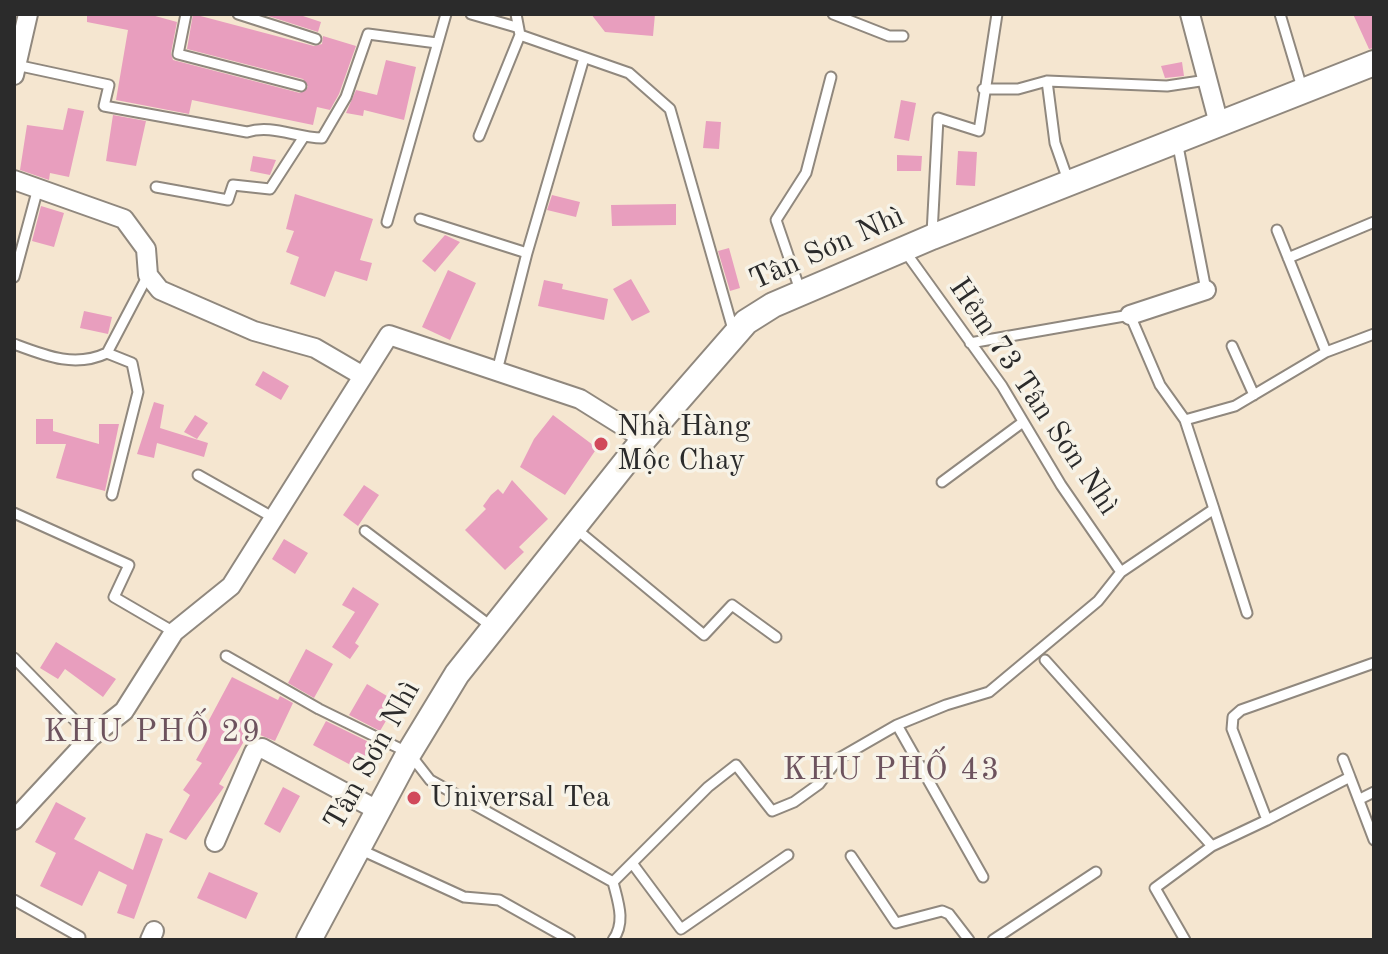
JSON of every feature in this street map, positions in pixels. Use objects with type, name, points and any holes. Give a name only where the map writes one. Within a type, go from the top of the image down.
[{"type":"street","points":[[15,70],[28,14]]},
{"type":"street","points":[[1190,14],[1219,124]]},
{"type":"street","name":"Tân Sơn Nhì","points":[[309,940],[447,688],[492,627],[734,333],[773,305],[932,237],[1374,63]]},
{"type":"street","points":[[14,180],[124,219],[146,249],[148,275],[160,290],[254,331],[315,348],[363,376]]},
{"type":"street","points":[[1130,315],[1206,290]]},
{"type":"street","points":[[14,820],[91,737],[124,711],[174,632],[231,586],[389,335],[580,399],[644,439]]},
{"type":"street","points":[[215,842],[254,752],[262,748],[379,811]]},
{"type":"lane","points":[[186,14],[178,54],[301,86]]},
{"type":"lane","points":[[238,14],[316,39]]},
{"type":"lane","points":[[387,222],[446,14]]},
{"type":"lane","points":[[471,14],[629,73],[670,109],[734,333]]},
{"type":"lane","points":[[479,136],[518,31],[516,14]]},
{"type":"lane","points":[[833,14],[889,36],[903,36]]},
{"type":"lane","points":[[932,237],[938,118],[979,131],[983,89],[997,14]]},
{"type":"lane","points":[[1280,14],[1304,92]]},
{"type":"lane","points":[[15,70],[109,85],[104,106],[247,132],[262,127],[303,138],[322,138],[346,97],[368,34],[437,43]]},
{"type":"lane","points":[[497,371],[527,253],[584,58]]},
{"type":"lane","points":[[801,293],[776,220],[806,173],[831,77]]},
{"type":"lane","points":[[983,89],[1018,89],[1047,81],[1167,86],[1207,80]]},
{"type":"lane","points":[[1047,81],[1055,143],[1070,183]]},
{"type":"lane","points":[[156,187],[228,200],[233,185],[270,189],[303,138]]},
{"type":"lane","points":[[1177,141],[1206,290]]},
{"type":"lane","points":[[14,277],[38,188]]},
{"type":"lane","points":[[420,219],[527,253]]},
{"type":"lane","points":[[1288,258],[1374,222]]},
{"type":"lane","points":[[1277,230],[1326,352]]},
{"type":"lane","name":"Hẻm 73 Tân Sơn Nhì","points":[[904,250],[970,343],[1121,572]]},
{"type":"lane","points":[[14,344],[58,360],[92,360],[107,353],[148,275]]},
{"type":"lane","points":[[970,343],[1130,315],[1160,385],[1185,420],[1247,613]]},
{"type":"lane","points":[[1185,420],[1235,406],[1326,352],[1374,334]]},
{"type":"lane","points":[[1232,346],[1254,395]]},
{"type":"lane","points":[[107,353],[132,363],[138,392],[112,495]]},
{"type":"lane","points":[[942,482],[1023,422]]},
{"type":"lane","points":[[198,475],[274,518]]},
{"type":"lane","points":[[613,882],[708,787],[736,765],[772,811],[794,802],[819,784],[838,759],[897,725],[989,692],[1098,601],[1121,572],[1214,509]]},
{"type":"lane","points":[[14,513],[129,565],[114,597],[174,632]]},
{"type":"lane","points":[[573,527],[704,635],[732,605],[776,637]]},
{"type":"lane","points":[[365,531],[492,627]]},
{"type":"lane","points":[[226,656],[319,709],[409,753],[430,780],[613,882],[621,918],[621,927],[613,940]]},
{"type":"lane","points":[[14,658],[91,737]]},
{"type":"lane","points":[[1045,660],[1212,846]]},
{"type":"lane","points":[[1267,820],[1232,729],[1233,717],[1241,710],[1374,663]]},
{"type":"lane","points":[[897,725],[983,877]]},
{"type":"lane","points":[[1343,759],[1374,840]]},
{"type":"lane","points":[[1185,940],[1155,888],[1212,846],[1350,777]]},
{"type":"lane","points":[[1360,799],[1374,792]]},
{"type":"lane","points":[[359,849],[464,897],[499,900],[570,940]]},
{"type":"lane","points":[[632,863],[681,929],[788,855]]},
{"type":"lane","points":[[851,856],[896,923],[942,911],[949,914],[969,940]]},
{"type":"lane","points":[[993,940],[1096,872]]},
{"type":"lane","points":[[14,900],[80,937]]},
{"type":"building","points":[[87,14],[148,14],[177,22],[171,53],[173,60],[300,93],[308,87],[303,79],[187,49],[193,14],[314,46],[322,44],[323,36],[356,46],[339,94],[330,110],[317,107],[313,125],[192,100],[189,114],[116,100],[128,30],[87,22]]},
{"type":"building","points":[[297,14],[321,22],[318,32],[265,15]]},
{"type":"building","points":[[591,14],[655,14],[653,36],[605,32]]},
{"type":"building","points":[[1353,14],[1374,14],[1374,48],[1369,49]]},
{"type":"building","points":[[386,60],[416,67],[404,120],[364,110],[363,116],[346,113],[356,90],[377,95]]},
{"type":"building","points":[[1182,62],[1184,76],[1165,78],[1161,66]]},
{"type":"building","points":[[901,100],[916,103],[909,141],[894,138]]},
{"type":"building","points":[[68,108],[84,111],[69,177],[50,173],[49,180],[20,170],[27,125],[63,130]]},
{"type":"building","points":[[113,115],[146,121],[136,166],[106,161]]},
{"type":"building","points":[[706,121],[721,122],[719,149],[703,148]]},
{"type":"building","points":[[958,151],[977,152],[975,186],[956,185]]},
{"type":"building","points":[[897,155],[922,156],[921,171],[897,171]]},
{"type":"building","points":[[253,156],[276,160],[270,175],[250,171]]},
{"type":"building","points":[[295,194],[373,219],[360,260],[372,263],[367,281],[335,271],[325,297],[290,284],[299,257],[286,252],[294,231],[286,229]]},
{"type":"building","points":[[552,195],[580,202],[576,217],[547,210]]},
{"type":"building","points":[[676,204],[676,225],[612,226],[611,205]]},
{"type":"building","points":[[41,206],[64,213],[54,247],[32,241]]},
{"type":"building","points":[[445,235],[460,242],[435,272],[422,261]]},
{"type":"building","points":[[729,248],[740,288],[730,291],[718,251]]},
{"type":"building","points":[[448,270],[476,283],[450,340],[422,327]]},
{"type":"building","points":[[631,279],[650,312],[632,321],[613,289]]},
{"type":"building","points":[[544,280],[563,284],[562,289],[608,299],[604,320],[538,306]]},
{"type":"building","points":[[84,311],[112,317],[108,334],[80,328]]},
{"type":"building","points":[[263,371],[289,386],[281,400],[255,385]]},
{"type":"building","points":[[154,402],[164,405],[160,428],[208,443],[204,457],[157,443],[154,458],[137,454]]},
{"type":"building","points":[[195,415],[208,423],[197,439],[184,432]]},
{"type":"building","points":[[553,415],[597,448],[565,495],[520,467],[534,439]]},
{"type":"building","points":[[36,419],[53,419],[53,431],[99,444],[99,424],[119,424],[105,491],[56,478],[66,444],[36,444]]},
{"type":"building","points":[[512,480],[548,519],[519,547],[524,552],[505,570],[465,530],[486,509],[483,506],[491,495],[498,489],[503,494]]},
{"type":"building","points":[[364,485],[379,495],[358,526],[343,515]]},
{"type":"building","points":[[284,539],[308,553],[295,574],[272,559]]},
{"type":"building","points":[[353,587],[379,604],[355,643],[359,646],[350,659],[332,647],[355,612],[342,605]]},
{"type":"building","points":[[56,642],[116,679],[103,697],[65,669],[58,679],[40,668]]},
{"type":"building","points":[[306,649],[333,664],[314,698],[288,683]]},
{"type":"building","points":[[232,677],[278,700],[280,696],[293,703],[275,741],[250,731],[219,784],[224,787],[186,840],[169,832],[190,795],[183,790],[202,763],[196,760],[208,739],[201,735]]},
{"type":"building","points":[[367,684],[397,702],[380,731],[349,715]]},
{"type":"building","points":[[326,721],[373,744],[375,748],[362,771],[313,745]]},
{"type":"building","points":[[283,787],[300,796],[280,833],[264,824]]},
{"type":"building","points":[[56,802],[86,818],[74,839],[133,870],[146,833],[163,839],[134,919],[117,913],[127,885],[99,871],[82,906],[40,886],[56,853],[35,842]]},
{"type":"building","points":[[209,872],[258,893],[246,919],[197,898]]},
{"type":"place","name":"Nhà Hàng Mộc Chay","points":[[601,444]]},
{"type":"place","name":"Universal Tea","points":[[414,798]]},
{"type":"district","name":"KHU PHỐ 29","points":[[153,733]]},
{"type":"district","name":"KHU PHỐ 43","points":[[892,771]]}]
